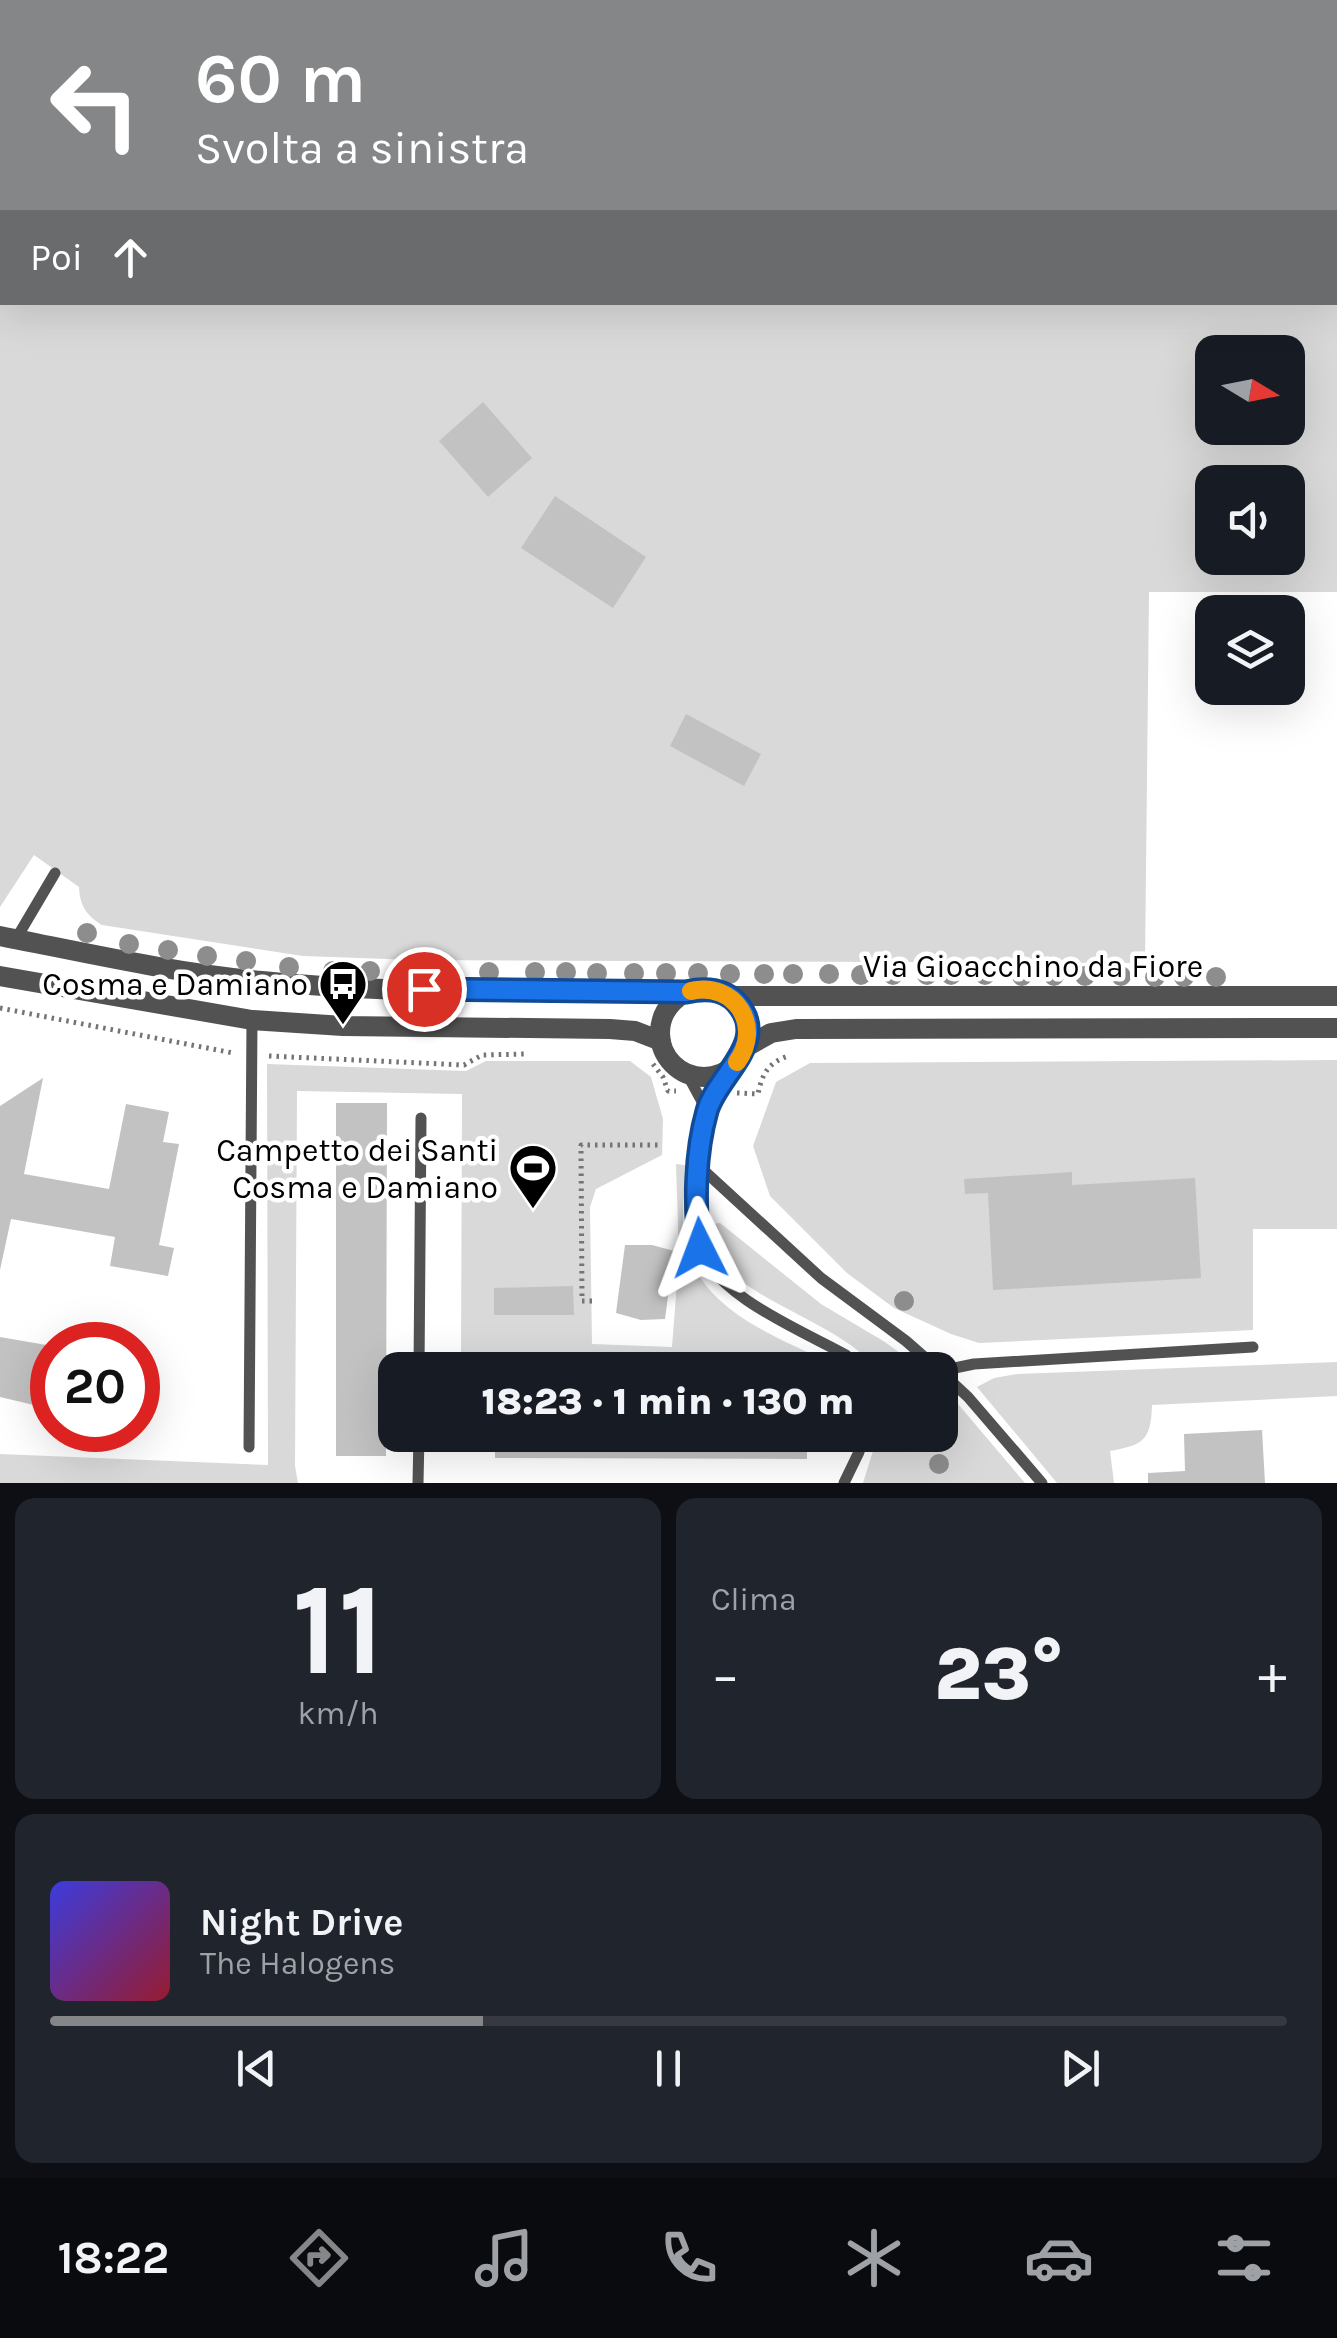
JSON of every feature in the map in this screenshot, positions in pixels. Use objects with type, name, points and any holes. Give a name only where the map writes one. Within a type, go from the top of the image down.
[{"type":"street","points":[[8,938],[263,982],[424,989],[715,990],[739,1005],[746,1018],[746,1047],[729,1070],[715,1076],[687,1074],[665,1054],[661,1026],[666,1012],[686,992]]},
{"type":"street","points":[[0,976],[252,1020],[343,1026],[610,1029],[661,1040]]},
{"type":"street","name":"Via Gioacchino da Fiore","points":[[728,996],[1337,996]]},
{"type":"street","name":"Via Gioacchino da Fiore","points":[[746,1047],[771,1033],[796,1028],[1337,1028]]},
{"type":"lane","points":[[8,938],[55,873]]},
{"type":"lane","points":[[249,1447],[252,1020]]},
{"type":"lane","points":[[729,1070],[707,1111],[696,1220],[700,1248],[716,1274],[743,1297],[841,1352]]},
{"type":"lane","points":[[687,1074],[707,1111]]},
{"type":"lane","points":[[419,1352],[421,1118]]},
{"type":"lane","points":[[699,1166],[821,1278],[918,1352]]},
{"type":"lane","points":[[958,1367],[1253,1346]]},
{"type":"lane","points":[[958,1388],[1042,1483]]},
{"type":"lane","points":[[418,1452],[418,1483]]},
{"type":"lane","points":[[844,1483],[859,1452]]},
{"type":"path","points":[[715,1092],[758,1094],[768,1065],[794,1054]]},
{"type":"path","points":[[592,1300],[582,1300],[580,1144],[662,1145]]},
{"type":"shaded area","points":[[0,305],[1337,305],[1337,592],[1149,592],[1145,963],[415,960],[303,956],[102,925],[85,909],[79,887],[34,855],[0,907]]},
{"type":"shaded area","points":[[1337,1060],[1337,1229],[1253,1229],[1253,1330],[979,1343],[951,1334],[894,1308],[847,1273],[770,1196],[753,1146],[776,1082],[810,1063]]},
{"type":"shaded area","points":[[486,1061],[630,1061],[651,1077],[663,1119],[662,1155],[596,1189],[590,1207],[592,1344],[672,1347],[679,1257],[676,1164],[685,1165],[684,1234],[691,1261],[704,1283],[744,1319],[808,1352],[461,1352],[462,1094],[297,1091],[298,1483],[0,1483],[0,1454],[268,1465],[267,1064],[466,1071]]},
{"type":"shaded area","points":[[720,1223],[821,1304],[899,1352],[859,1352],[749,1287],[726,1268],[712,1248],[710,1224]]},
{"type":"shaded area","points":[[1337,1362],[1337,1396],[1152,1405],[1150,1427],[1143,1439],[1110,1451],[1114,1483],[1057,1483],[977,1387],[994,1378],[1017,1374]]},
{"type":"shaded area","points":[[958,1404],[1025,1483],[863,1483],[873,1452],[958,1452]]},
{"type":"building","points":[[483,402],[532,458],[488,497],[439,441]]},
{"type":"building","points":[[555,496],[646,557],[613,608],[521,548]]},
{"type":"building","points":[[686,714],[761,754],[744,786],[670,746]]},
{"type":"building","points":[[43,1078],[24,1174],[109,1189],[126,1104],[169,1112],[163,1142],[179,1144],[159,1245],[174,1248],[168,1276],[110,1266],[115,1237],[11,1219],[0,1270],[0,1106]]},
{"type":"building","points":[[336,1103],[387,1103],[386,1352],[378,1352],[378,1452],[386,1452],[386,1456],[336,1456]]},
{"type":"building","points":[[1072,1172],[1072,1185],[1195,1178],[1201,1278],[993,1290],[988,1193],[965,1194],[964,1179]]},
{"type":"building","points":[[625,1245],[652,1245],[674,1251],[665,1319],[641,1320],[616,1313]]},
{"type":"building","points":[[573,1286],[574,1315],[494,1315],[494,1288]]},
{"type":"building","points":[[0,1337],[30,1342],[30,1404],[0,1397]]},
{"type":"building","points":[[1262,1430],[1265,1483],[1148,1483],[1148,1473],[1185,1471],[1184,1434]]},
{"type":"building","points":[[495,1452],[807,1452],[807,1459],[495,1458]]},
{"type":"slow traffic","points":[[691,991],[715,990],[739,1005],[748,1033],[746,1047],[737,1062]]},
{"type":"place","name":"Cosma e Damiano","points":[[343,1026]]},
{"type":"place","name":"Campetto dei Santi Cosma e Damiano","points":[[533,1210]]},
{"type":"route","points":[[424,989],[701,989],[715,990],[739,1005],[746,1018],[746,1047],[715,1092],[707,1111],[696,1220],[700,1248]]}]
